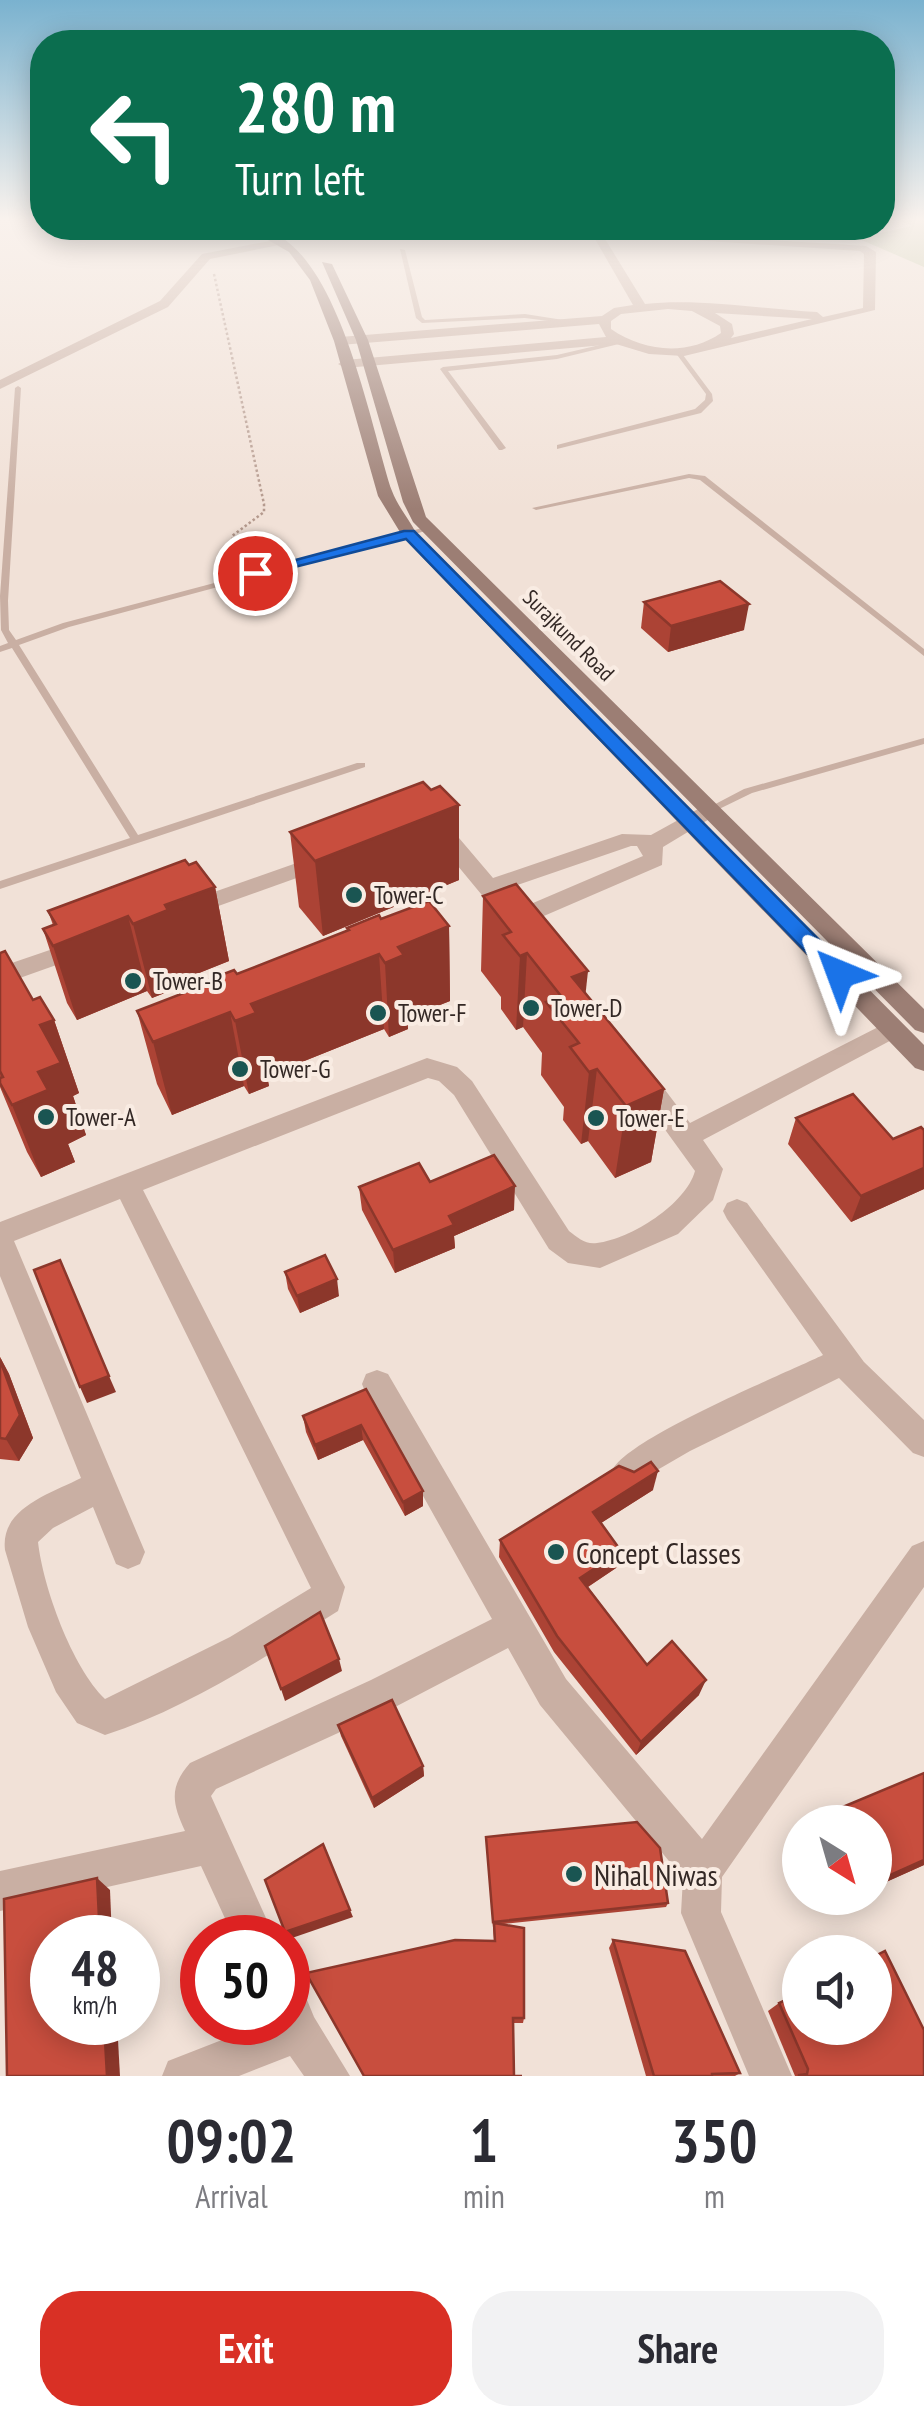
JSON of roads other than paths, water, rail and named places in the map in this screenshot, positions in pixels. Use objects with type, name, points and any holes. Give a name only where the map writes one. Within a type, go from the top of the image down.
[{"type":"main road","name":"Surajkund Road","points":[[330,315],[386,496],[686,821],[760,891],[924,1061]]},
{"type":"main road","name":"Surajkund Road","points":[[350,315],[362,340],[419,531],[924,1024]]},
{"type":"street","points":[[0,385],[142,315]]},
{"type":"street","points":[[340,341],[605,320],[612,315]]},
{"type":"street","points":[[700,349],[719,343],[728,334],[726,324],[708,315]]},
{"type":"street","points":[[781,315],[832,319]]},
{"type":"street","points":[[605,320],[604,330],[618,341],[654,351],[678,352],[847,315]]},
{"type":"street","points":[[345,364],[553,351],[618,341]]},
{"type":"street","points":[[650,845],[709,810]]},
{"type":"street","points":[[408,834],[424,830],[451,842],[522,928],[654,860],[650,845],[638,838],[630,839],[490,887]]},
{"type":"street","points":[[162,918],[342,854]]},
{"type":"street","points":[[0,976],[108,938]]},
{"type":"street","points":[[688,1136],[892,1029]]},
{"type":"street","points":[[128,1552],[0,1238],[427,1068],[448,1074],[463,1088],[559,1240],[578,1254],[600,1256],[668,1226],[703,1192],[710,1169],[626,1058]]},
{"type":"street","points":[[102,1486],[41,1516],[20,1535],[19,1555],[70,1684],[88,1710],[104,1717],[124,1712],[243,1650],[326,1599],[328,1587],[127,1186]]},
{"type":"street","points":[[737,1211],[844,1360],[900,1422],[924,1442]]},
{"type":"street","points":[[628,1470],[679,1440],[844,1360]]},
{"type":"street","points":[[377,1384],[570,1716],[702,1871]]},
{"type":"street","points":[[772,2076],[700,1913],[702,1871],[924,1558]]},
{"type":"street","points":[[244,1915],[192,1803],[192,1789],[203,1776],[384,1693],[516,1626]]},
{"type":"street","points":[[0,1891],[210,1844]]},
{"type":"street","points":[[182,2076],[241,2045]]},
{"type":"street","points":[[310,2045],[329,2076]]},
{"type":"lane","points":[[418,315],[424,322],[534,316],[573,322]]},
{"type":"lane","points":[[502,448],[444,369],[553,351]]},
{"type":"lane","points":[[560,447],[698,410],[708,401],[709,394],[678,352]]},
{"type":"lane","points":[[18,388],[5,515],[4,622],[13,643],[136,840]]},
{"type":"lane","points":[[0,424],[16,420]]},
{"type":"lane","points":[[536,508],[688,476],[702,478],[924,654]]},
{"type":"lane","points":[[0,649],[66,624],[419,531]]},
{"type":"lane","points":[[709,810],[748,791],[924,742]]},
{"type":"lane","points":[[0,885],[360,765]]},
{"type":"place","name":"Tower-C","points":[[354,895]]},
{"type":"place","name":"Tower-B","points":[[133,981]]},
{"type":"place","name":"Tower-D","points":[[531,1008]]},
{"type":"place","name":"Tower-F","points":[[378,1013]]},
{"type":"place","name":"Tower-G","points":[[240,1069]]},
{"type":"place","name":"Tower-A","points":[[46,1117]]},
{"type":"place","name":"Tower-E","points":[[596,1118]]},
{"type":"place","name":"Concept Classes","points":[[556,1552]]},
{"type":"place","name":"Nihal Niwas","points":[[574,1874]]}]
